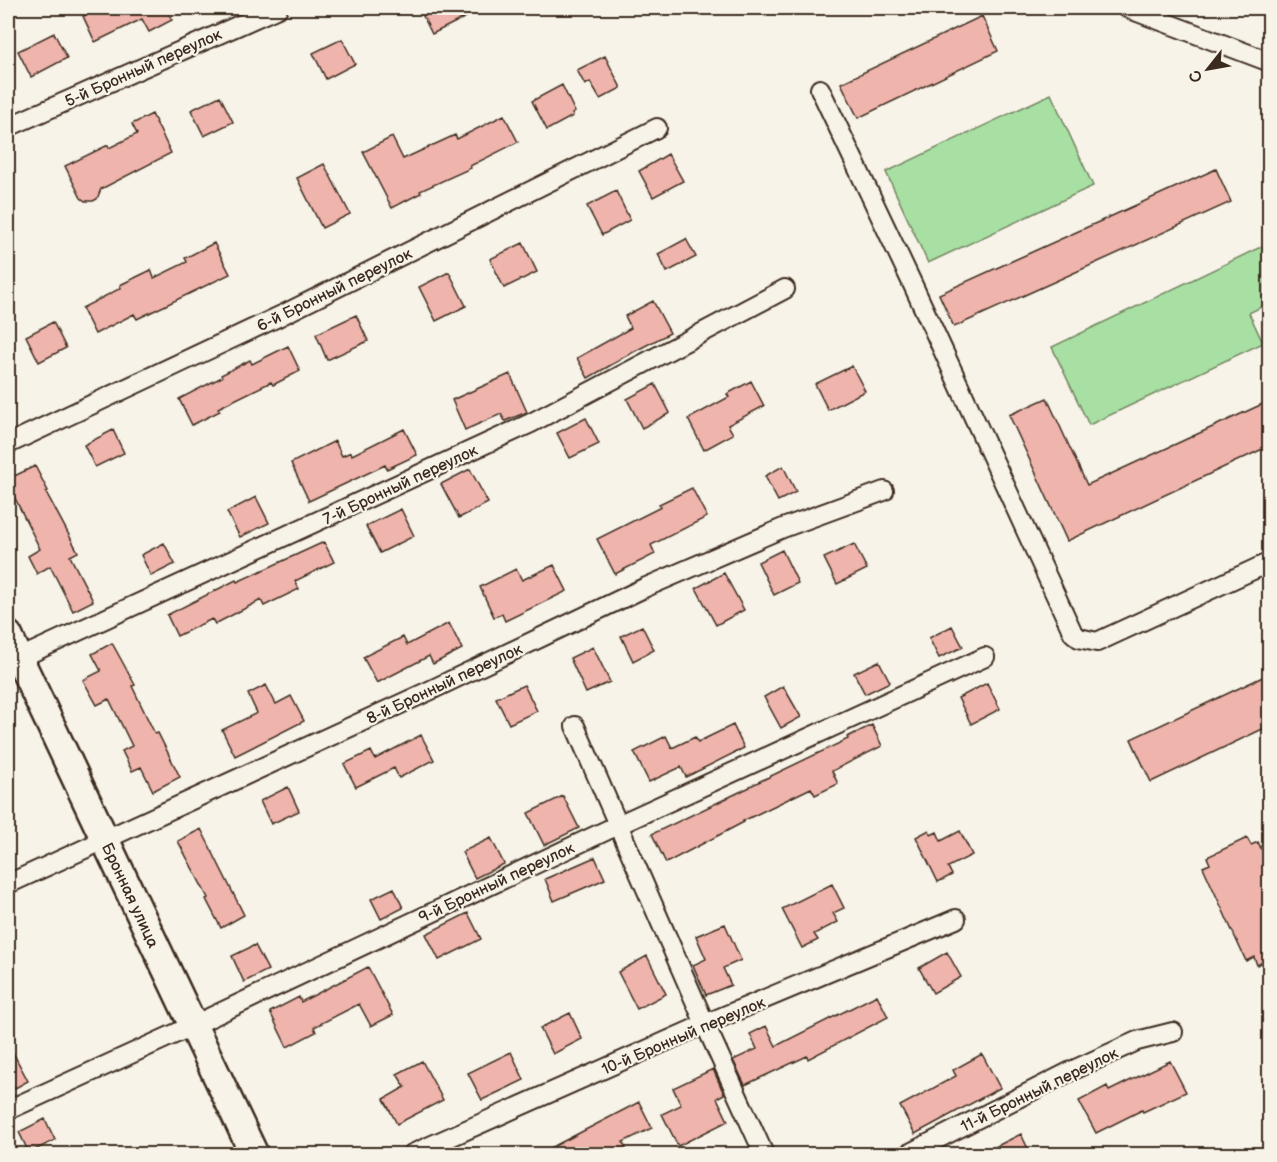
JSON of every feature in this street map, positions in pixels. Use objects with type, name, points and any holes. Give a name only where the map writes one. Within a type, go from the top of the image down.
[{"type":"street","name":"5-й Бронный переулок","points":[[8,127],[278,8]]},
{"type":"street","points":[[1127,8],[1269,62]]},
{"type":"street","points":[[820,89],[1072,633],[1079,638],[1097,642],[1269,562]]},
{"type":"street","name":"6-й Бронный переулок","points":[[8,444],[282,315],[657,128]]},
{"type":"street","name":"7-й Бронный переулок","points":[[11,652],[422,474],[531,423],[785,289]]},
{"type":"street","name":"8-й Бронный переулок","points":[[8,884],[431,690],[644,588],[783,528],[884,491]]},
{"type":"street","name":"Бронная улица","points":[[11,652],[105,839],[254,1155]]},
{"type":"street","name":"9-й Бронный переулок","points":[[8,1110],[618,825],[985,657]]},
{"type":"street","points":[[575,726],[764,1155]]},
{"type":"street","name":"10-й Бронный переулок","points":[[412,1155],[705,1024],[956,919]]},
{"type":"street","name":"11-й Бронный переулок","points":[[908,1155],[1069,1072],[1137,1041],[1173,1032]]},
{"type":"green space","points":[[1051,94],[1093,186],[928,263],[886,172]]},
{"type":"green space","points":[[1269,243],[1269,303],[1249,313],[1263,343],[1089,425],[1052,347]]},
{"type":"building","points":[[100,8],[166,8],[172,20],[149,32],[142,19],[95,42],[83,16]]},
{"type":"building","points":[[419,8],[484,8],[432,34]]},
{"type":"building","points":[[982,16],[998,51],[858,118],[841,83]]},
{"type":"building","points":[[54,33],[67,58],[31,77],[18,51]]},
{"type":"building","points":[[342,39],[355,64],[326,79],[313,53]]},
{"type":"building","points":[[605,56],[621,88],[600,99],[590,82],[585,85],[577,70]]},
{"type":"building","points":[[562,85],[575,112],[573,116],[547,130],[532,101]]},
{"type":"building","points":[[220,96],[233,122],[204,136],[191,110]]},
{"type":"building","points":[[152,114],[171,153],[101,189],[97,199],[93,201],[85,201],[81,198],[65,166],[137,134],[132,124]]},
{"type":"building","points":[[504,115],[518,142],[470,166],[471,168],[420,191],[421,193],[392,208],[363,152],[392,137],[403,159],[455,135],[457,139]]},
{"type":"building","points":[[668,154],[683,181],[653,197],[639,171]]},
{"type":"building","points":[[324,164],[350,214],[322,228],[297,178]]},
{"type":"building","points":[[1216,169],[1231,202],[954,327],[939,294]]},
{"type":"building","points":[[616,191],[630,220],[602,235],[587,206]]},
{"type":"building","points":[[686,239],[696,257],[667,272],[658,254]]},
{"type":"building","points":[[214,243],[230,274],[137,319],[134,314],[95,334],[82,308],[121,288],[120,285],[151,270],[154,278],[187,262],[185,258]]},
{"type":"building","points":[[523,243],[537,272],[504,288],[490,259]]},
{"type":"building","points":[[449,272],[466,306],[436,321],[419,287]]},
{"type":"building","points":[[653,301],[670,333],[588,378],[577,358],[631,328],[625,316]]},
{"type":"building","points":[[356,315],[368,341],[327,360],[316,334]]},
{"type":"building","points":[[53,322],[66,348],[39,362],[26,336]]},
{"type":"building","points":[[288,346],[300,371],[273,385],[271,382],[218,408],[220,411],[192,425],[179,399],[250,360],[252,364]]},
{"type":"building","points":[[852,366],[865,391],[828,410],[815,384]]},
{"type":"building","points":[[510,374],[527,412],[505,421],[501,414],[465,430],[452,400]]},
{"type":"building","points":[[751,381],[764,406],[728,425],[733,434],[704,450],[688,419],[729,397],[727,394]]},
{"type":"building","points":[[655,384],[670,413],[642,428],[627,399]]},
{"type":"building","points":[[1047,398],[1087,485],[1269,401],[1269,446],[1067,541],[1009,415]]},
{"type":"building","points":[[586,418],[599,444],[570,458],[557,433]]},
{"type":"building","points":[[404,429],[417,455],[387,469],[385,465],[309,501],[291,463],[335,441],[342,456],[351,452],[352,455]]},
{"type":"building","points":[[113,430],[124,453],[95,467],[84,445]]},
{"type":"building","points":[[35,466],[78,552],[70,556],[93,601],[73,611],[50,566],[37,574],[28,556],[40,549],[8,484],[8,479]]},
{"type":"building","points":[[783,466],[796,492],[778,501],[765,476]]},
{"type":"building","points":[[470,469],[488,503],[459,518],[441,484]]},
{"type":"building","points":[[692,488],[707,517],[651,545],[655,554],[615,574],[597,539],[661,507],[659,504]]},
{"type":"building","points":[[256,497],[269,523],[240,537],[227,512]]},
{"type":"building","points":[[401,509],[414,536],[380,553],[366,526]]},
{"type":"building","points":[[324,542],[334,562],[295,581],[299,589],[264,606],[261,600],[215,624],[212,619],[177,636],[167,615],[236,580],[237,582]]},
{"type":"building","points":[[164,543],[175,564],[151,576],[141,555]]},
{"type":"building","points":[[854,544],[867,569],[837,584],[824,558]]},
{"type":"building","points":[[782,550],[798,583],[774,595],[758,562]]},
{"type":"building","points":[[554,565],[567,591],[505,621],[502,614],[494,617],[480,587],[516,569],[522,580]]},
{"type":"building","points":[[724,573],[744,610],[716,625],[696,588]]},
{"type":"building","points":[[449,623],[462,649],[433,664],[429,656],[377,683],[363,657],[403,637],[407,645]]},
{"type":"building","points":[[642,626],[654,650],[633,661],[621,636]]},
{"type":"building","points":[[952,626],[963,647],[939,658],[929,638]]},
{"type":"building","points":[[112,643],[135,685],[132,686],[155,734],[158,733],[180,777],[153,791],[141,767],[132,771],[122,751],[132,746],[109,699],[97,705],[83,680],[101,671],[92,654]]},
{"type":"building","points":[[593,647],[610,682],[586,693],[570,658]]},
{"type":"building","points":[[879,661],[890,682],[865,694],[854,673]]},
{"type":"building","points":[[1269,674],[1269,726],[1151,782],[1131,739]]},
{"type":"building","points":[[987,683],[1000,709],[971,724],[958,698]]},
{"type":"building","points":[[266,685],[276,704],[291,696],[304,721],[235,756],[222,730],[257,713],[248,694]]},
{"type":"building","points":[[524,685],[537,711],[509,724],[496,698]]},
{"type":"building","points":[[783,686],[801,717],[781,728],[764,697]]},
{"type":"building","points":[[733,725],[744,748],[686,777],[681,767],[649,782],[634,752],[666,736],[672,748],[695,737],[698,742]]},
{"type":"building","points":[[872,725],[882,746],[832,771],[838,784],[815,795],[811,788],[743,821],[666,863],[652,834],[848,739],[847,737]]},
{"type":"building","points":[[421,735],[434,760],[399,778],[394,768],[356,787],[344,764],[371,751],[375,759]]},
{"type":"building","points":[[288,787],[299,811],[271,824],[260,801]]},
{"type":"building","points":[[563,796],[579,828],[544,845],[528,813]]},
{"type":"building","points":[[201,829],[244,915],[221,928],[178,841]]},
{"type":"building","points":[[929,830],[931,835],[937,832],[941,841],[960,831],[972,855],[948,867],[952,875],[938,882],[916,837]]},
{"type":"building","points":[[491,838],[504,864],[475,878],[462,852]]},
{"type":"building","points":[[1247,838],[1251,845],[1258,842],[1269,865],[1269,959],[1257,965],[1254,957],[1246,961],[1203,867],[1210,864],[1207,857]]},
{"type":"building","points":[[595,857],[605,879],[554,901],[545,879]]},
{"type":"building","points":[[832,884],[844,908],[833,913],[838,922],[814,934],[818,940],[802,948],[782,909]]},
{"type":"building","points":[[394,888],[403,908],[381,919],[371,899]]},
{"type":"building","points":[[468,913],[481,939],[439,960],[426,934]]},
{"type":"building","points":[[725,924],[741,960],[723,968],[731,985],[706,995],[693,965],[706,959],[696,936]]},
{"type":"building","points":[[255,945],[268,970],[244,982],[232,956]]},
{"type":"building","points":[[947,952],[961,977],[933,993],[919,968]]},
{"type":"building","points":[[647,956],[666,994],[637,1009],[618,972]]},
{"type":"building","points":[[368,967],[393,1015],[371,1026],[359,1004],[314,1027],[316,1032],[287,1047],[270,1012],[299,997],[301,1002]]},
{"type":"building","points":[[877,995],[888,1017],[808,1059],[807,1056],[745,1085],[733,1060],[757,1049],[750,1034],[766,1026],[776,1046]]},
{"type":"building","points":[[570,1013],[582,1039],[553,1054],[540,1028]]},
{"type":"building","points":[[8,1043],[28,1081],[8,1092]]},
{"type":"building","points":[[511,1052],[524,1080],[482,1100],[468,1073]]},
{"type":"building","points":[[982,1054],[1000,1088],[915,1134],[900,1106],[956,1076],[953,1070]]},
{"type":"building","points":[[422,1061],[443,1100],[397,1124],[384,1099],[405,1087],[397,1074]]},
{"type":"building","points":[[1170,1061],[1186,1092],[1143,1112],[1142,1110],[1096,1133],[1079,1101],[1107,1086],[1109,1091]]},
{"type":"building","points":[[713,1069],[724,1094],[717,1098],[728,1121],[678,1146],[662,1114],[681,1105],[673,1088]]},
{"type":"building","points":[[639,1102],[652,1128],[623,1142],[629,1155],[537,1155]]},
{"type":"building","points":[[45,1119],[55,1140],[29,1153],[19,1132]]},
{"type":"building","points":[[1021,1134],[1031,1155],[979,1155]]}]
